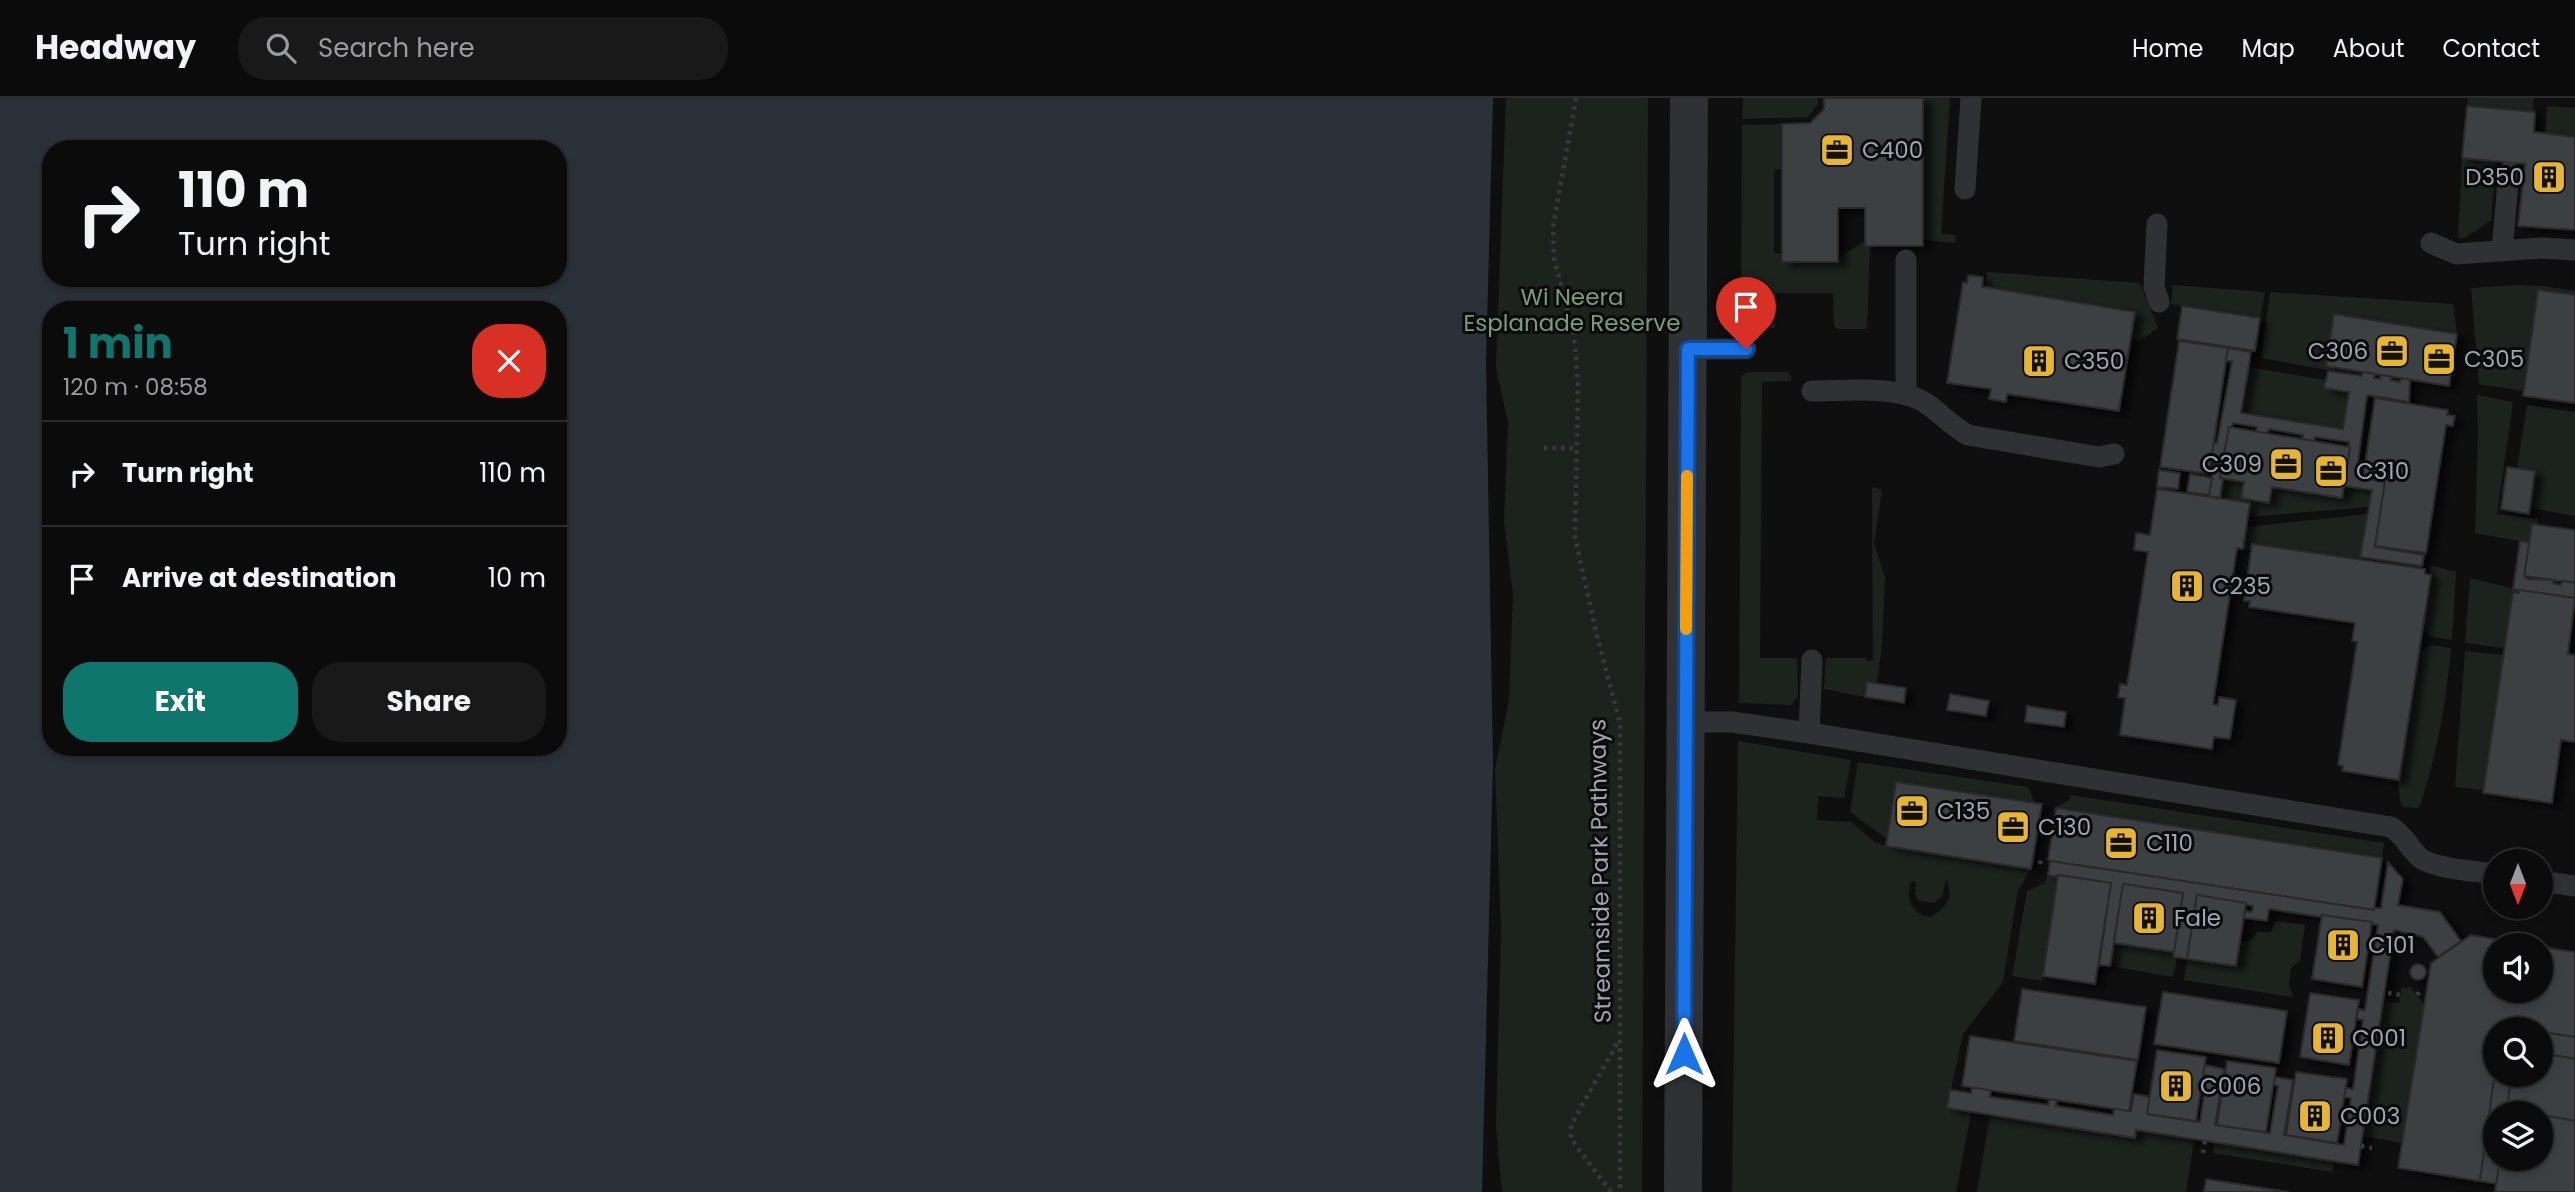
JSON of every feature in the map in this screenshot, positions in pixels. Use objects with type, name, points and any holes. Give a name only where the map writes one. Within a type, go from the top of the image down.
[{"type":"street","points":[[1683,1192],[1689,98]]},
{"type":"lane","points":[[1965,189],[1971,98]]},
{"type":"lane","points":[[2502,251],[2509,172]]},
{"type":"lane","points":[[2157,224],[2154,287],[2160,302]]},
{"type":"lane","points":[[2431,243],[2456,254],[2541,248],[2575,250]]},
{"type":"lane","points":[[1906,260],[1906,395]]},
{"type":"lane","points":[[1688,349],[1746,349]]},
{"type":"lane","points":[[1812,391],[1869,391],[1906,395],[1924,402],[1956,429],[1968,435],[2099,457],[2114,454]]},
{"type":"lane","points":[[1809,733],[1812,660]]},
{"type":"lane","points":[[1685,722],[1732,722],[1809,733],[2392,827],[2401,833],[2419,857],[2429,864],[2483,872]]},
{"type":"lane","points":[[2553,883],[2575,886]]},
{"type":"path","name":"Streamside Park Pathways","points":[[1576,98],[1553,227],[1554,258],[1574,334],[1578,385],[1575,537],[1620,723],[1620,1192]]},
{"type":"path","points":[[1544,449],[1577,449]]},
{"type":"path","points":[[2040,864],[2042,856]]},
{"type":"path","points":[[2417,995],[2421,990]]},
{"type":"path","points":[[2388,993],[2401,995]]},
{"type":"path","points":[[1611,1192],[1572,1139],[1572,1125],[1620,1038]]},
{"type":"path","points":[[2203,1153],[2205,1141]]},
{"type":"path","points":[[2361,1146],[2372,1148]]},
{"type":"green space","name":"Wi Neera Esplanade Reserve","points":[[1506,98],[1648,98],[1642,1192],[1502,1192],[1496,1126],[1501,927],[1495,769],[1509,700],[1513,594],[1504,522],[1508,423],[1496,367]]},
{"type":"green space","points":[[1743,98],[1818,98],[1818,104],[1808,117],[1742,119]]},
{"type":"green space","points":[[1923,98],[1950,98],[1941,234],[1956,235],[1955,243],[1923,240]]},
{"type":"green space","points":[[2468,98],[2534,98],[2533,112],[2467,106]]},
{"type":"green space","points":[[2547,106],[2575,108],[2575,137],[2545,133]]},
{"type":"green space","points":[[1782,124],[1782,169],[1774,170],[1774,253],[1782,253],[1782,262],[1838,262],[1838,258],[1865,241],[1865,246],[1870,246],[1867,329],[1837,329],[1834,325],[1833,293],[1776,293],[1775,328],[1741,328],[1742,125]]},
{"type":"green space","points":[[2462,158],[2496,161],[2491,220],[2465,238],[2458,238]]},
{"type":"green space","points":[[1987,272],[2140,283],[2158,328],[2139,341],[2131,339],[2135,311],[1985,287]]},
{"type":"green space","points":[[2173,285],[2265,292],[2260,318],[2171,304]]},
{"type":"green space","points":[[2518,285],[2575,291],[2575,295],[2538,290],[2523,391],[2479,384],[2471,288]]},
{"type":"green space","points":[[2270,292],[2453,304],[2457,334],[2334,315],[2326,366],[2363,372],[2362,376],[2261,358]]},
{"type":"green space","points":[[2249,367],[2326,380],[2325,388],[2349,392],[2343,429],[2241,413]]},
{"type":"green space","points":[[1748,372],[1787,372],[1792,377],[1790,381],[1762,382],[1760,658],[1797,658],[1798,696],[1791,705],[1739,703],[1741,376]]},
{"type":"green space","points":[[2477,395],[2513,402],[2497,514],[2538,519],[2537,524],[2532,524],[2529,543],[2475,533]]},
{"type":"green space","points":[[2527,405],[2575,412],[2575,516],[2530,508],[2535,471],[2517,468]]},
{"type":"green space","points":[[2223,478],[2244,482],[2242,498],[2269,503],[2272,487],[2342,498],[2344,486],[2372,490],[2369,507],[2248,517],[2250,503],[2220,498]]},
{"type":"green space","points":[[1872,487],[1882,490],[1874,544],[1885,577],[1877,684],[1867,682],[1865,697],[1824,689],[1826,658],[1873,660]]},
{"type":"green space","points":[[2368,514],[2360,560],[2253,544],[2251,550],[2243,549],[2246,527]]},
{"type":"green space","points":[[2431,565],[2456,572],[2452,640],[2431,637],[2422,629]]},
{"type":"green space","points":[[2470,578],[2519,590],[2519,593],[2513,592],[2504,648],[2465,643]]},
{"type":"green space","points":[[2430,645],[2451,648],[2443,709],[2436,749],[2419,808],[2403,807],[2398,779],[2419,653]]},
{"type":"green space","points":[[2465,651],[2503,655],[2483,790],[2455,787]]},
{"type":"green space","points":[[1738,741],[1851,760],[1844,798],[1818,796],[1817,820],[1851,822],[1875,842],[1886,846],[2031,869],[2018,890],[2003,982],[1963,1034],[1947,1108],[1971,1113],[1956,1192],[1732,1192]],"holes":[[[1946,879],[1949,886],[1948,901],[1931,917],[1918,913],[1911,905],[1909,894],[1912,881],[1916,882],[1915,894],[1918,900],[1933,903],[1942,897]]]},
{"type":"green space","points":[[1858,762],[2028,787],[2035,803],[1897,782],[1887,839],[1850,812]]},
{"type":"green space","points":[[2071,795],[2384,843],[2382,858],[2056,808],[2070,799]]},
{"type":"green space","points":[[2048,875],[2058,877],[2042,981],[2012,976],[2027,891],[2045,883]]},
{"type":"green space","points":[[2275,921],[2305,925],[2300,960],[2291,968],[2289,985],[2293,997],[2184,980],[2187,959],[2236,966],[2240,941],[2251,940],[2257,932],[2271,932]]},
{"type":"green space","points":[[2114,943],[2174,952],[2177,957],[2173,977],[2110,966]]},
{"type":"green space","points":[[2410,986],[2424,1005],[2402,1143],[2362,1136],[2383,1001],[2399,1003],[2402,987],[2407,989]]},
{"type":"green space","points":[[1990,1116],[2135,1137],[2136,1130],[2194,1139],[2186,1192],[1977,1192]]},
{"type":"green space","points":[[2214,1142],[2335,1161],[2332,1172],[2213,1153]]},
{"type":"shaded area","points":[[0,98],[1493,98],[1486,363],[1493,763],[1482,1192],[0,1192]]},
{"type":"building","points":[[1824,98],[1923,98],[1923,246],[1865,246],[1865,208],[1838,208],[1838,262],[1782,262],[1782,124],[1810,123],[1824,109]]},
{"type":"building","name":"D350","points":[[2467,106],[2535,112],[2534,132],[2575,137],[2575,230],[2518,226],[2525,164],[2462,158]]},
{"type":"building","name":"C350","points":[[1968,275],[1983,277],[1982,287],[2135,312],[2119,411],[2007,394],[2006,402],[1989,399],[1991,389],[1947,383],[1963,282],[1967,283]]},
{"type":"building","points":[[2538,290],[2575,295],[2575,403],[2523,396]]},
{"type":"building","points":[[2182,306],[2260,318],[2255,351],[2177,339]]},
{"type":"building","points":[[2334,314],[2457,334],[2449,386],[2326,366]]},
{"type":"building","points":[[2179,341],[2228,348],[2209,474],[2160,467]]},
{"type":"building","points":[[2228,348],[2251,352],[2241,413],[2343,429],[2349,392],[2324,388],[2328,371],[2362,376],[2363,372],[2375,374],[2374,378],[2387,376],[2400,382],[2401,378],[2410,380],[2409,402],[2367,395],[2356,476],[2385,482],[2375,547],[2424,555],[2422,566],[2360,557],[2372,490],[2344,486],[2349,442],[2315,437],[2314,441],[2302,439],[2303,435],[2269,429],[2268,434],[2256,432],[2257,427],[2233,423],[2231,428],[2229,427],[2220,478],[2223,478],[2220,498],[2209,496],[2215,455],[2212,454],[2214,442],[2217,443],[2232,361],[2226,361]]},
{"type":"building","points":[[2375,398],[2448,410],[2447,415],[2455,416],[2453,426],[2446,425],[2426,553],[2375,546],[2385,482],[2363,478]]},
{"type":"building","points":[[2229,427],[2350,447],[2342,498],[2272,487],[2269,503],[2241,498],[2244,482],[2220,478]]},
{"type":"building","points":[[2507,467],[2535,471],[2529,514],[2501,509]]},
{"type":"building","points":[[2159,470],[2180,473],[2178,489],[2157,487]]},
{"type":"building","points":[[2190,474],[2212,478],[2209,495],[2187,492]]},
{"type":"building","name":"C235","points":[[2157,489],[2250,503],[2243,549],[2237,548],[2213,704],[2218,705],[2219,697],[2236,700],[2230,739],[2214,737],[2212,749],[2120,735],[2125,698],[2118,697],[2120,684],[2127,685],[2148,552],[2134,550],[2136,533],[2150,535]]},
{"type":"building","points":[[2532,524],[2575,530],[2575,583],[2524,576]]},
{"type":"building","points":[[2520,541],[2529,543],[2524,576],[2527,579],[2554,580],[2553,583],[2561,585],[2562,581],[2575,583],[2575,598],[2513,589]]},
{"type":"building","points":[[2252,544],[2425,569],[2425,574],[2431,575],[2399,780],[2342,771],[2343,766],[2338,765],[2357,642],[2352,641],[2355,623],[2249,607],[2250,601],[2244,601]]},
{"type":"building","points":[[2519,590],[2575,598],[2568,654],[2575,655],[2575,742],[2561,740],[2552,803],[2483,793],[2513,592],[2519,593]]},
{"type":"building","points":[[1867,682],[1906,688],[1904,703],[1865,697]]},
{"type":"building","points":[[1950,694],[1989,701],[1986,716],[1947,710]]},
{"type":"building","points":[[2027,706],[2066,712],[2064,727],[2025,722]]},
{"type":"building","points":[[1896,782],[2042,804],[2031,869],[1886,846]]},
{"type":"building","points":[[2056,808],[2382,858],[2374,910],[2050,861]]},
{"type":"building","points":[[2050,861],[2374,910],[2381,908],[2388,862],[2403,879],[2398,905],[2440,912],[2461,941],[2438,957],[2423,937],[2394,930],[2358,1165],[2136,1130],[2135,1138],[1947,1108],[1950,1090],[1971,1093],[1972,1087],[1991,1090],[1990,1097],[2048,1105],[2049,1099],[2057,1100],[2056,1106],[2113,1115],[2114,1109],[2131,1111],[2134,1094],[2150,1097],[2147,1114],[2200,1122],[2207,1075],[2203,1075],[2205,1065],[2224,1069],[2215,1125],[2270,1133],[2278,1086],[2274,1085],[2275,1077],[2293,1080],[2284,1135],[2344,1145],[2351,1098],[2344,1097],[2344,1092],[2346,1088],[2353,1089],[2363,1020],[2356,1019],[2358,1009],[2365,1010],[2378,925],[2269,909],[2267,921],[2244,918],[2245,911],[2252,912],[2253,906],[2197,895],[2187,959],[2173,957],[2183,893],[2123,884],[2110,966],[2099,965],[2111,883],[2048,875]]},
{"type":"building","points":[[2058,875],[2111,883],[2095,984],[2043,976]]},
{"type":"building","name":"Fale","points":[[2123,884],[2183,893],[2174,952],[2114,943]]},
{"type":"building","points":[[2197,895],[2246,903],[2236,966],[2187,959]]},
{"type":"building","name":"C101","points":[[2322,915],[2372,922],[2362,987],[2312,979]]},
{"type":"building","points":[[2471,935],[2483,937],[2483,1003],[2553,1003],[2553,949],[2575,952],[2575,1037],[2553,1034],[2553,1017],[2483,1017],[2483,1087],[2493,1087],[2491,1101],[2483,1101],[2483,1159],[2480,1181],[2398,1168],[2431,963]]},
{"type":"building","points":[[2415,964],[2421,964],[2426,972],[2424,978],[2415,980],[2410,975],[2410,969]]},
{"type":"building","points":[[2022,989],[2146,1007],[2138,1060],[2014,1041]]},
{"type":"building","points":[[2163,992],[2287,1011],[2279,1063],[2154,1044]]},
{"type":"building","name":"C001","points":[[2310,993],[2359,1000],[2349,1065],[2300,1057]]},
{"type":"building","points":[[2553,1034],[2575,1037],[2575,1059],[2553,1055]]},
{"type":"building","points":[[1970,1036],[2137,1061],[2129,1111],[1962,1086]]},
{"type":"building","name":"C006","points":[[2157,1050],[2206,1057],[2196,1121],[2147,1114]]},
{"type":"building","points":[[2553,1055],[2575,1059],[2575,1121],[2553,1117],[2553,1101],[2507,1101],[2509,1087],[2553,1087]]},
{"type":"building","points":[[2227,1061],[2276,1068],[2266,1132],[2217,1125]]},
{"type":"building","name":"C003","points":[[2296,1072],[2347,1079],[2337,1143],[2286,1135]]},
{"type":"building","points":[[2493,1087],[2510,1087],[2508,1101],[2491,1101]]},
{"type":"building","points":[[2553,1117],[2575,1121],[2575,1192],[2495,1192],[2498,1171],[2553,1171]]},
{"type":"building","points":[[2483,1159],[2483,1171],[2498,1171],[2497,1184],[2480,1181]]},
{"type":"building","points":[[2206,1179],[2289,1192],[2204,1192]]},
{"type":"slow traffic","points":[[1686,629],[1687,476]]},
{"type":"place","name":"C400","points":[[1837,150]]},
{"type":"place","name":"D350","points":[[2549,177]]},
{"type":"place","name":"C306","points":[[2392,351]]},
{"type":"place","name":"C305","points":[[2439,359]]},
{"type":"place","name":"C350","points":[[2039,361]]},
{"type":"place","name":"C309","points":[[2286,464]]},
{"type":"place","name":"C310","points":[[2331,471]]},
{"type":"place","name":"C235","points":[[2187,586]]},
{"type":"place","name":"C135","points":[[1912,811]]},
{"type":"place","name":"C130","points":[[2013,827]]},
{"type":"place","name":"C110","points":[[2121,843]]},
{"type":"place","name":"Fale","points":[[2149,918]]},
{"type":"place","name":"C101","points":[[2343,945]]},
{"type":"place","name":"C001","points":[[2328,1038]]},
{"type":"place","name":"C006","points":[[2176,1086]]},
{"type":"place","name":"C003","points":[[2315,1116]]},
{"type":"route","points":[[1684,1054],[1688,349],[1746,349]]}]
